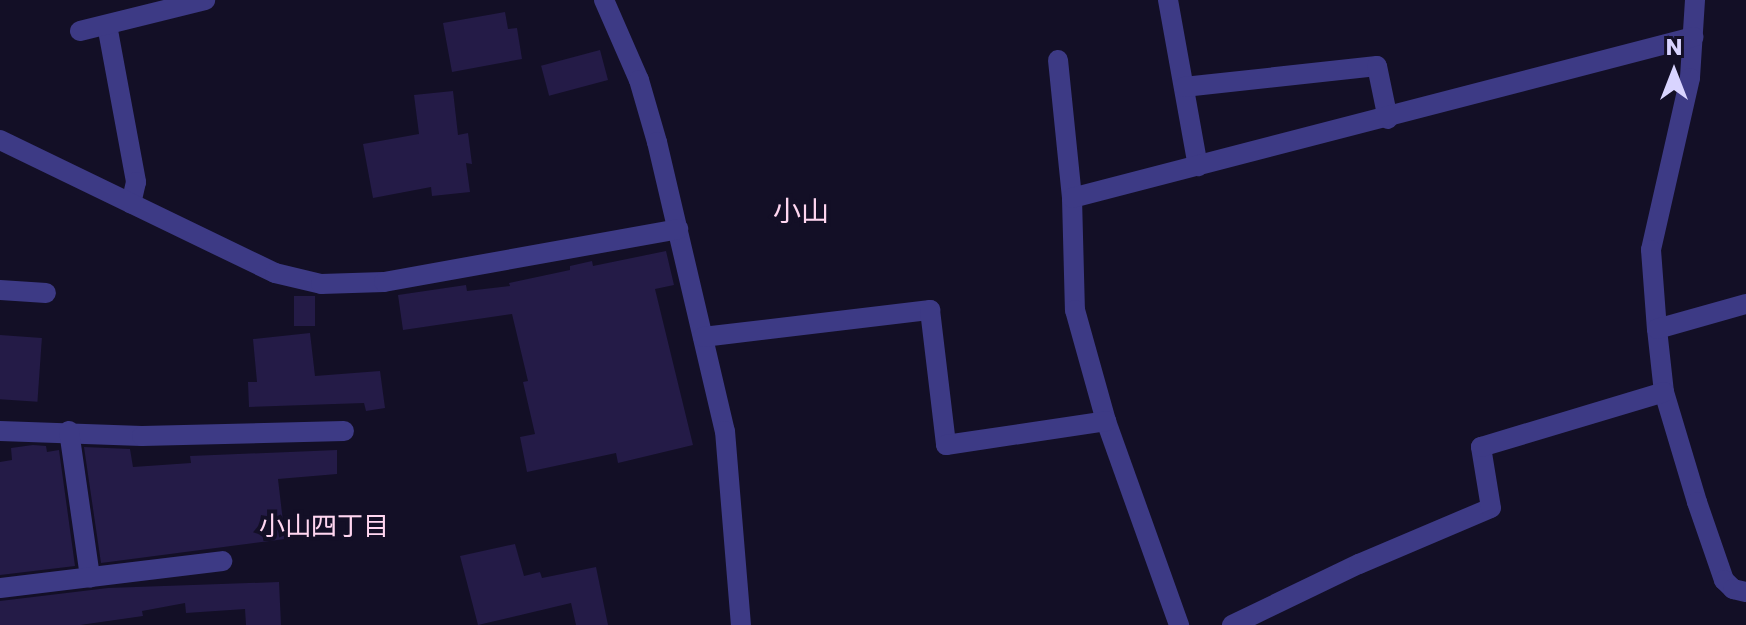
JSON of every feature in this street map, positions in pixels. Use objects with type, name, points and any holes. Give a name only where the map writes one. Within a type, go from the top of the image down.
[{"type":"street","points":[[80,31],[205,0]]},
{"type":"street","points":[[604,0],[639,80],[678,229],[725,431],[741,625]]},
{"type":"street","points":[[1168,0],[1198,166]]},
{"type":"street","points":[[1695,0],[1690,78],[1651,250],[1657,329],[1664,392],[1724,580],[1733,589],[1746,592]]},
{"type":"street","points":[[107,25],[136,182],[131,203]]},
{"type":"street","points":[[1072,198],[1388,119],[1693,37]]},
{"type":"street","points":[[1058,60],[1072,198],[1075,310],[1106,421],[1179,625]]},
{"type":"street","points":[[1184,87],[1377,66],[1388,119]]},
{"type":"street","points":[[0,140],[275,273],[321,284],[389,281],[678,229]]},
{"type":"street","points":[[0,290],[46,293]]},
{"type":"street","points":[[1657,329],[1746,304]]},
{"type":"street","points":[[703,337],[930,310],[946,445],[1106,421]]},
{"type":"street","points":[[1232,625],[1359,564],[1491,508],[1481,447],[1664,392]]},
{"type":"street","points":[[0,431],[69,431],[142,436],[344,431]]},
{"type":"street","points":[[69,431],[90,577]]},
{"type":"street","points":[[0,588],[222,561]]},
{"type":"building","points":[[505,12],[508,29],[517,28],[522,59],[452,72],[443,23]]},
{"type":"building","points":[[600,50],[608,80],[549,96],[541,66]]},
{"type":"building","points":[[453,91],[458,135],[468,133],[472,164],[466,163],[470,192],[432,196],[431,187],[373,198],[363,144],[419,134],[414,95]]},
{"type":"building","points":[[666,251],[674,285],[655,289],[693,445],[618,463],[616,453],[527,472],[520,437],[535,434],[523,382],[528,381],[512,314],[403,330],[398,295],[466,285],[467,291],[510,286],[509,283],[570,270],[570,266],[592,261],[593,266]]},
{"type":"building","points":[[294,296],[315,296],[315,326],[294,326]]},
{"type":"building","points":[[310,333],[315,376],[380,371],[385,408],[366,411],[364,403],[249,407],[248,382],[257,382],[253,339]]},
{"type":"building","points":[[0,335],[42,338],[37,402],[0,399]]},
{"type":"building","points":[[46,446],[47,452],[59,450],[75,566],[0,575],[0,462],[12,460],[11,448]]},
{"type":"building","points":[[84,447],[130,449],[133,467],[191,463],[190,456],[337,450],[337,474],[278,479],[285,539],[101,563]]},
{"type":"building","points":[[515,544],[524,576],[540,572],[542,578],[596,567],[608,625],[576,625],[571,603],[478,625],[460,556]]},
{"type":"building","points":[[279,582],[281,625],[246,625],[245,609],[186,613],[185,603],[142,611],[143,616],[80,625],[0,625],[0,601],[108,588]]},
{"type":"district","name":"小山","points":[[801,212]]},
{"type":"district","name":"小山四丁目","points":[[324,527]]}]
